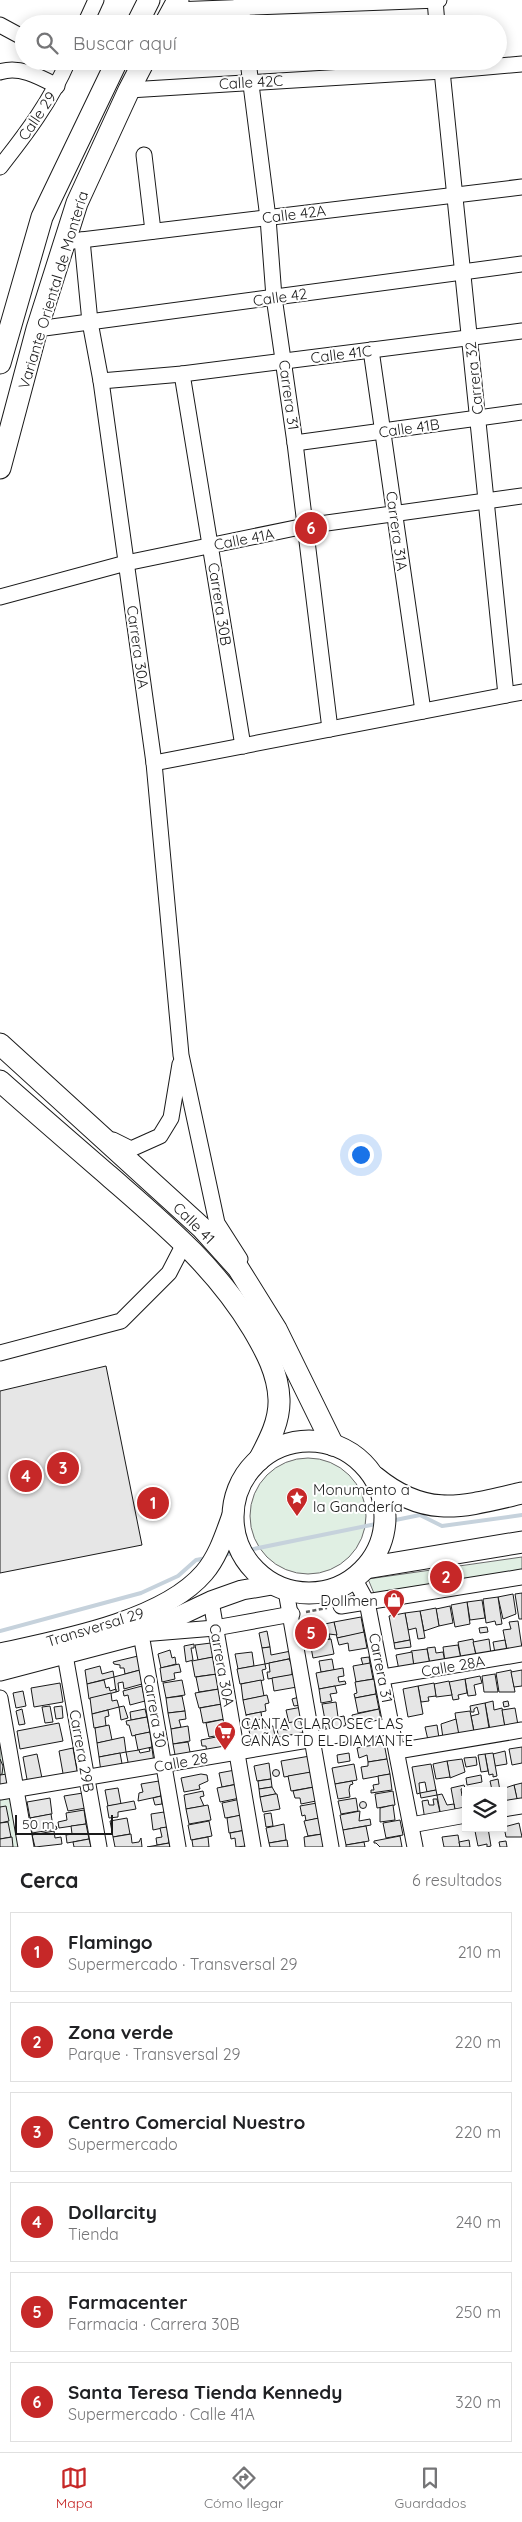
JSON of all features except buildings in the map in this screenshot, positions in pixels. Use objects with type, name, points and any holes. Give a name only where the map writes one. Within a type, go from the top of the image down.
[{"type":"highway","points":[[142,15],[150,0]]},
{"type":"highway","name":"Variante Oriental de Montería","points":[[0,364],[6,327],[42,217],[113,70]]},
{"type":"highway","name":"Variante Oriental de Montería","points":[[0,468],[37,329],[74,241],[77,203],[139,70]]},
{"type":"highway","name":"Calle 41","points":[[0,1044],[202,1228],[238,1268],[276,1329],[333,1445]]},
{"type":"highway","name":"Calle 41","points":[[0,1081],[185,1242],[236,1301],[270,1362],[277,1382],[279,1401],[272,1435],[259,1460]]},
{"type":"highway","points":[[522,1494],[459,1505],[431,1507],[391,1491],[374,1477],[357,1457],[333,1445],[321,1442],[294,1442],[276,1449],[259,1460],[240,1484],[232,1515],[234,1536],[242,1556],[255,1572],[279,1588],[306,1594],[327,1592],[360,1574],[522,1542]]},
{"type":"highway","points":[[360,1574],[377,1554],[383,1537],[386,1519],[384,1501],[374,1477]]},
{"type":"main road","name":"Transversal 29","points":[[0,1653],[126,1620],[166,1602],[186,1590],[204,1572],[216,1554],[232,1515]]},
{"type":"main road","name":"Transversal 29","points":[[0,1671],[141,1634],[211,1601],[242,1590],[279,1588]]},
{"type":"street","points":[[89,15],[96,0]]},
{"type":"street","points":[[434,0],[436,15]]},
{"type":"street","points":[[172,11],[242,11],[439,0]]},
{"type":"street","points":[[0,25],[15,33]]},
{"type":"street","name":"Calle 42C","points":[[507,64],[522,64]]},
{"type":"street","name":"Calle 29","points":[[0,167],[32,126],[57,86],[64,70]]},
{"type":"street","name":"Carrera 31","points":[[249,70],[268,218],[274,297],[285,361],[330,729]]},
{"type":"street","name":"Calle 42C","points":[[129,90],[393,70]]},
{"type":"street","name":"Carrera 32","points":[[441,70],[506,695]]},
{"type":"street","points":[[0,72],[19,71],[38,76],[57,86]]},
{"type":"street","points":[[144,155],[153,231]]},
{"type":"street","name":"Calle 42A","points":[[74,241],[522,187]]},
{"type":"street","name":"Carrera 30A","points":[[74,241],[101,381],[154,763],[181,1055]]},
{"type":"street","name":"Calle 42","points":[[37,329],[522,264]]},
{"type":"street","name":"Calle 41C","points":[[101,381],[182,374],[522,331]]},
{"type":"street","name":"Carrera 31A","points":[[371,350],[423,711]]},
{"type":"street","name":"Carrera 30B","points":[[182,374],[243,746]]},
{"type":"street","name":"Calle 41B","points":[[295,443],[522,412]]},
{"type":"street","name":"Calle 41A","points":[[0,597],[126,563],[305,526],[522,496]]},
{"type":"street","points":[[154,763],[522,692]]},
{"type":"street","points":[[98,1132],[131,1149],[160,1136],[171,1118],[181,1055]]},
{"type":"street","points":[[181,1055],[217,1223],[268,1303],[276,1329]]},
{"type":"street","points":[[0,1353],[121,1321],[169,1272],[185,1242]]},
{"type":"street","name":"Carrera 31","points":[[360,1574],[384,1677],[415,1847]]},
{"type":"street","points":[[341,1606],[522,1577]]},
{"type":"street","points":[[279,1588],[292,1614],[331,1847]]},
{"type":"street","name":"Carrera 30A","points":[[211,1601],[253,1847]]},
{"type":"street","points":[[141,1634],[215,1628],[292,1614]]},
{"type":"street","name":"Carrera 30","points":[[141,1634],[178,1847]]},
{"type":"street","name":"Calle 28A","points":[[384,1677],[522,1654]]},
{"type":"street","name":"Carrera 29B","points":[[65,1655],[99,1847]]},
{"type":"street","points":[[0,1698],[26,1847]]},
{"type":"street","name":"Calle 28","points":[[0,1792],[392,1726]]},
{"type":"street","points":[[397,1751],[522,1730]]},
{"type":"street","points":[[507,1808],[522,1806]]},
{"type":"street","points":[[411,1825],[462,1817]]},
{"type":"path","points":[[292,1614],[341,1606]]},
{"type":"green space","points":[[308,1458],[330,1463],[349,1475],[361,1494],[366,1516],[361,1538],[349,1557],[330,1569],[308,1574],[286,1569],[267,1557],[255,1538],[250,1516],[255,1494],[267,1475],[286,1463]]},
{"type":"green space","points":[[522,1557],[522,1574],[376,1598],[368,1579]]},
{"type":"green space","points":[[0,1716],[21,1847],[0,1847]]},
{"type":"waterway","points":[[224,1555],[420,1515],[442,1526],[522,1515]]},
{"type":"waterway","points":[[0,1631],[141,1593],[178,1576],[196,1560],[207,1558]]},
{"type":"place","name":"Santa Teresa Tienda Kennedy","points":[[311,528]]},
{"type":"place","name":"Centro Comercial Nuestro","points":[[63,1468]]},
{"type":"place","name":"Dollarcity","points":[[26,1476]]},
{"type":"place","name":"Flamingo","points":[[153,1503]]},
{"type":"place","name":"Monumento a la Ganadería","points":[[297,1517]]},
{"type":"place","name":"Zona verde","points":[[446,1577]]},
{"type":"place","name":"Dollmen","points":[[394,1619]]},
{"type":"place","name":"Farmacenter","points":[[311,1633]]},
{"type":"place","name":"CANTA CLARO SEC LAS CAÑAS TD EL DIAMANTE","points":[[225,1751]]}]
